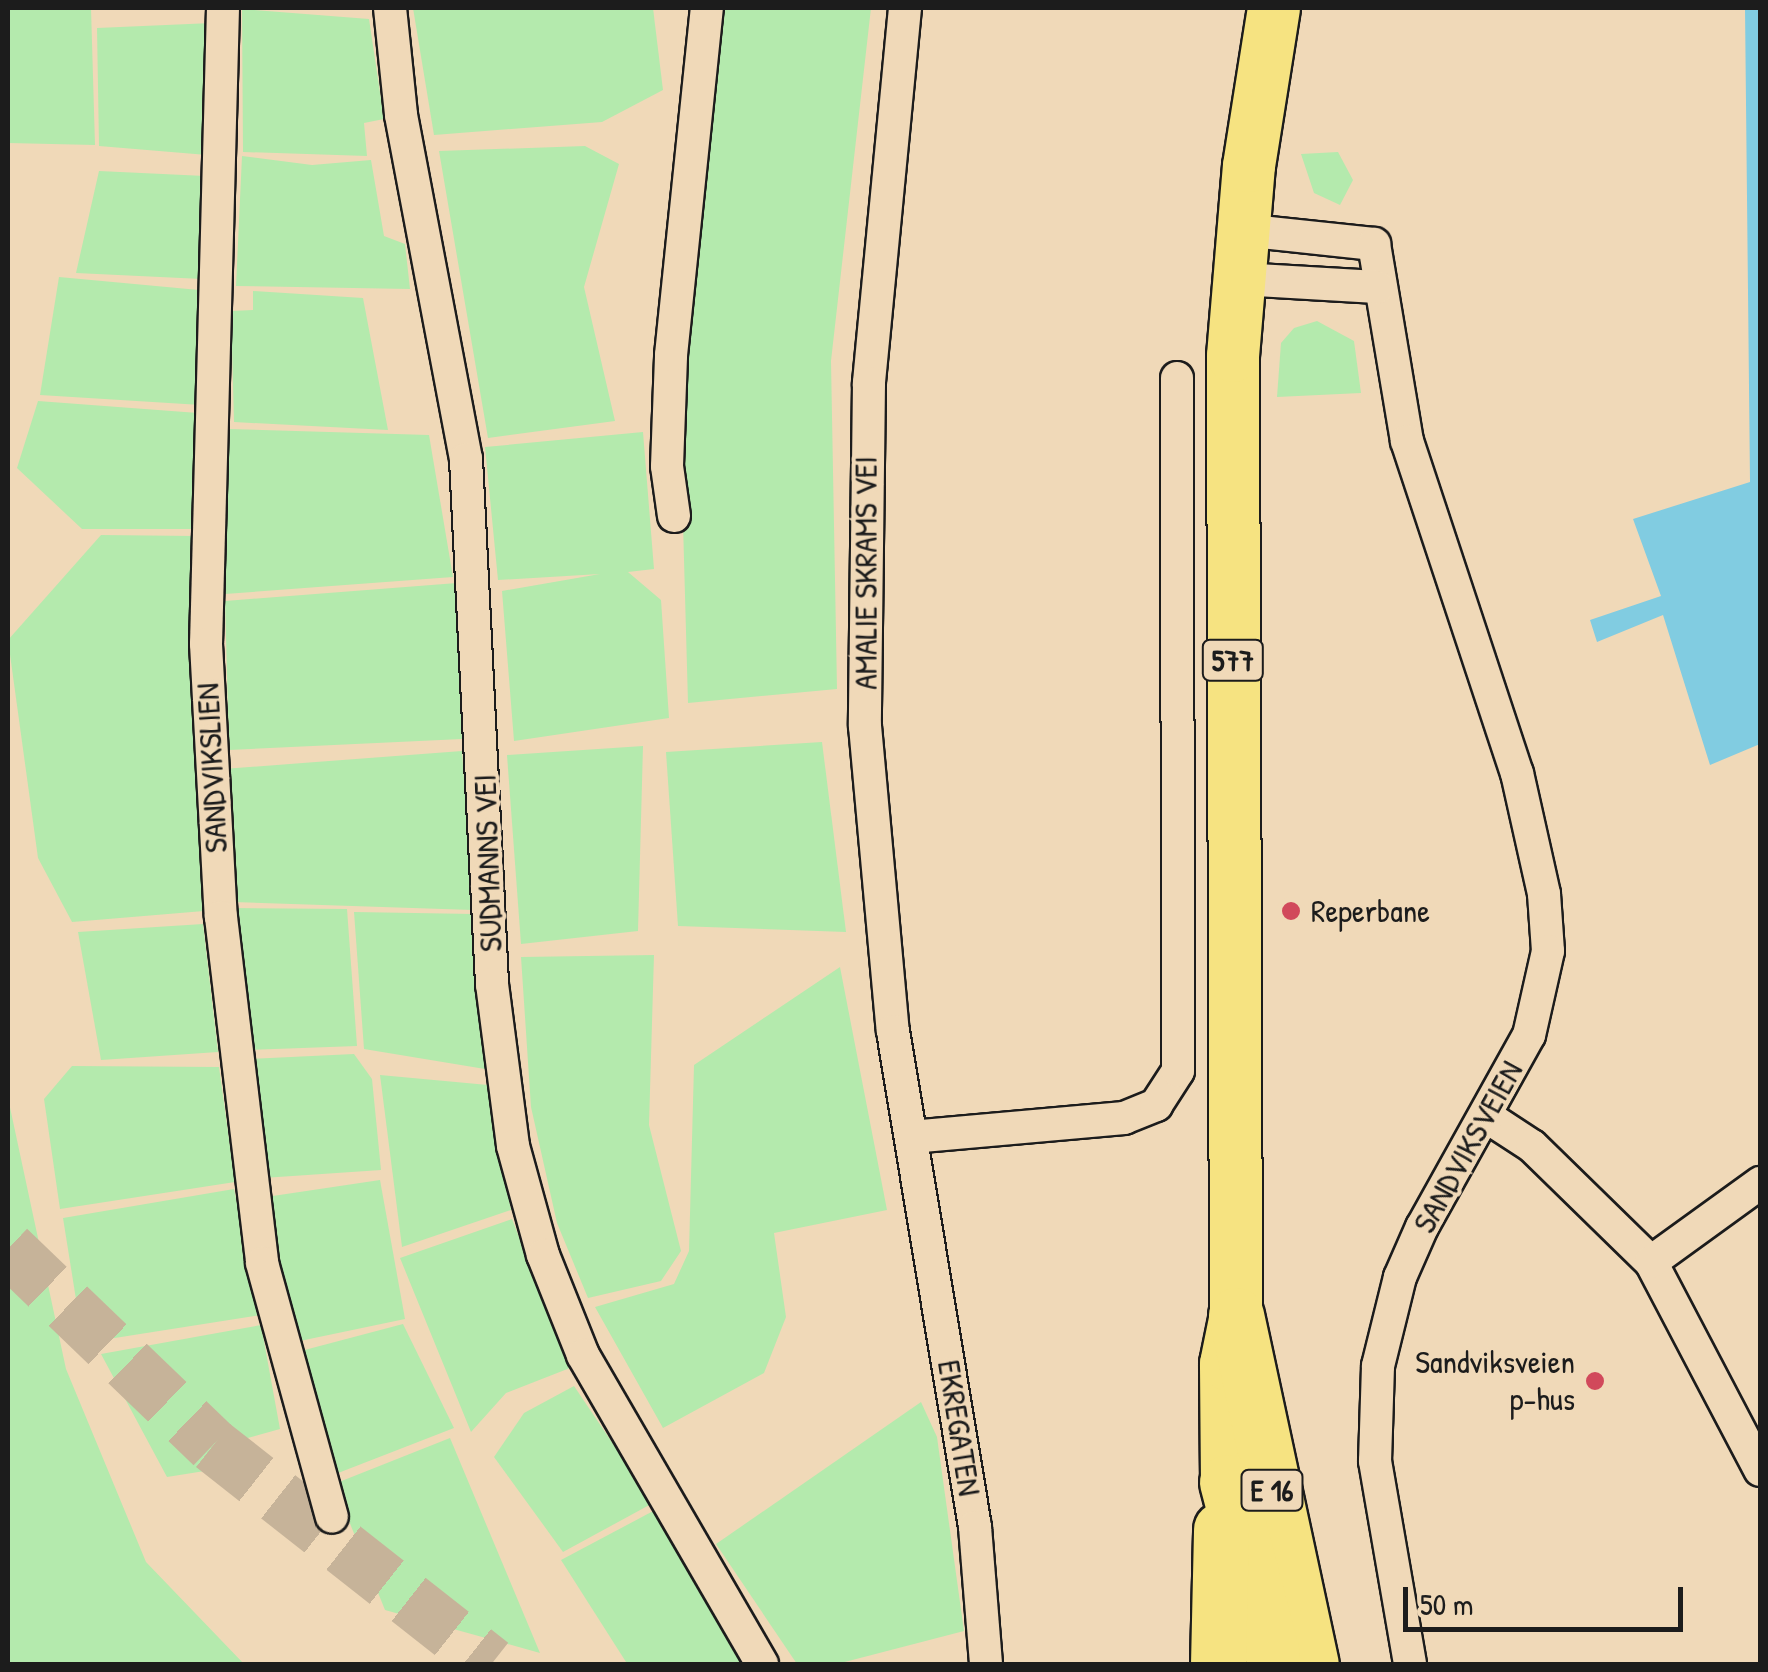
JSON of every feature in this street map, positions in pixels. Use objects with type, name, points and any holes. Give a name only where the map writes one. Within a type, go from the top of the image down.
[{"type":"highway","name":"E 16","points":[[1236,1314],[1311,1664]]},
{"type":"highway","name":"E 16","points":[[1218,1664],[1228,1482]]},
{"type":"highway","name":"E 16","points":[[1228,1482],[1275,1664]]},
{"type":"main road","name":"577","points":[[1228,1482],[1226,1364],[1236,1314],[1232,356],[1241,255],[1274,8]]},
{"type":"street","name":"SANDVIKSLIEN","points":[[223,8],[206,644],[220,917],[262,1263],[332,1517]]},
{"type":"street","name":"SUDMANNS VEI","points":[[390,8],[401,115],[466,459],[492,984],[513,1146],[543,1255],[583,1355],[762,1664]]},
{"type":"street","points":[[674,516],[666,466],[671,355],[708,8]]},
{"type":"street","name":"AMALIE SKRAMS VEI","points":[[905,8],[869,383],[864,658],[878,896],[929,1238]]},
{"type":"street","name":"SANDVIKSVEIEN","points":[[1241,255],[1374,244],[1407,441],[1517,773],[1544,894],[1544,983],[1529,1035],[1490,1118],[1422,1227],[1400,1277],[1378,1366],[1375,1461],[1410,1664]]},
{"type":"street","points":[[1241,255],[1378,286]]},
{"type":"street","points":[[911,1137],[1124,1118],[1156,1105],[1178,1071],[1177,378]]},
{"type":"street","points":[[1490,1118],[1532,1146],[1651,1262],[1760,1470]]},
{"type":"street","points":[[1651,1262],[1760,1184]]},
{"type":"street","name":"EKREGATEN","points":[[929,1238],[986,1618],[986,1664]]},
{"type":"green space","points":[[8,8],[91,8],[95,145],[8,143]]},
{"type":"green space","points":[[413,8],[653,8],[663,90],[602,122],[434,135]]},
{"type":"green space","points":[[719,8],[871,8],[831,361],[837,689],[688,703],[679,380]]},
{"type":"green space","points":[[242,9],[369,19],[384,119],[364,123],[367,156],[243,152]]},
{"type":"green space","points":[[212,23],[207,155],[99,146],[97,28]]},
{"type":"green space","points":[[585,146],[619,164],[584,287],[615,421],[488,438],[439,151]]},
{"type":"green space","points":[[1338,152],[1353,180],[1340,205],[1314,193],[1301,154]]},
{"type":"green space","points":[[242,156],[312,165],[371,160],[384,236],[405,244],[410,289],[236,286]]},
{"type":"green space","points":[[99,171],[205,176],[202,279],[76,273]]},
{"type":"green space","points":[[59,277],[199,290],[201,405],[40,395]]},
{"type":"green space","points":[[253,291],[363,298],[388,430],[234,422],[231,311],[253,310]]},
{"type":"green space","points":[[1317,321],[1354,341],[1361,393],[1277,397],[1281,343],[1294,328]]},
{"type":"green space","points":[[38,401],[198,413],[194,529],[82,529],[17,468]]},
{"type":"green space","points":[[229,429],[429,435],[453,577],[225,594]]},
{"type":"green space","points":[[643,432],[654,569],[628,572],[661,600],[669,718],[514,741],[502,591],[600,574],[498,580],[485,447]]},
{"type":"green space","points":[[101,535],[195,536],[204,911],[72,922],[38,858],[8,640]]},
{"type":"green space","points":[[457,583],[462,739],[229,750],[225,601]]},
{"type":"green space","points":[[822,742],[846,932],[678,926],[666,752]]},
{"type":"green space","points":[[643,746],[638,931],[521,944],[507,755]]},
{"type":"green space","points":[[462,751],[473,910],[233,902],[223,769]]},
{"type":"green space","points":[[232,908],[347,909],[357,1046],[245,1050]]},
{"type":"green space","points":[[354,912],[474,914],[485,1069],[364,1049]]},
{"type":"green space","points":[[203,924],[218,1052],[101,1060],[78,932]]},
{"type":"green space","points":[[654,955],[649,1125],[681,1251],[661,1281],[588,1298],[557,1223],[531,1107],[521,957]]},
{"type":"green space","points":[[840,967],[887,1210],[774,1233],[786,1317],[764,1373],[663,1428],[595,1307],[674,1284],[689,1251],[694,1065]]},
{"type":"green space","points":[[354,1054],[372,1079],[381,1170],[263,1178],[246,1059]]},
{"type":"green space","points":[[72,1066],[219,1067],[235,1182],[60,1209],[44,1099]]},
{"type":"green space","points":[[380,1075],[488,1085],[511,1210],[402,1247]]},
{"type":"green space","points":[[8,1098],[66,1369],[146,1562],[244,1664],[8,1664]]},
{"type":"green space","points":[[380,1180],[405,1319],[295,1342],[266,1197]]},
{"type":"green space","points":[[234,1189],[261,1315],[83,1343],[63,1218]]},
{"type":"green space","points":[[512,1219],[570,1368],[506,1393],[471,1432],[400,1258]]},
{"type":"green space","points":[[403,1324],[454,1428],[333,1475],[297,1352]]},
{"type":"green space","points":[[261,1325],[280,1429],[233,1442],[236,1466],[167,1477],[101,1354]]},
{"type":"green space","points":[[574,1386],[653,1503],[563,1552],[494,1457],[524,1413]]},
{"type":"green space","points":[[921,1402],[937,1437],[964,1631],[837,1664],[797,1664],[716,1544]]},
{"type":"green space","points":[[450,1438],[540,1653],[385,1610],[334,1484]]},
{"type":"green space","points":[[657,1509],[745,1664],[626,1662],[561,1560]]},
{"type":"water","points":[[1745,8],[1760,8],[1760,744],[1710,765],[1663,615],[1597,642],[1590,620],[1661,596],[1633,519],[1750,482]]},
{"type":"tunnel","points":[[8,1248],[213,1445],[491,1664]]},
{"type":"place","name":"Reperbane","points":[[1291,911]]},
{"type":"place","name":"Sandviksveien p-hus","points":[[1595,1381]]}]
